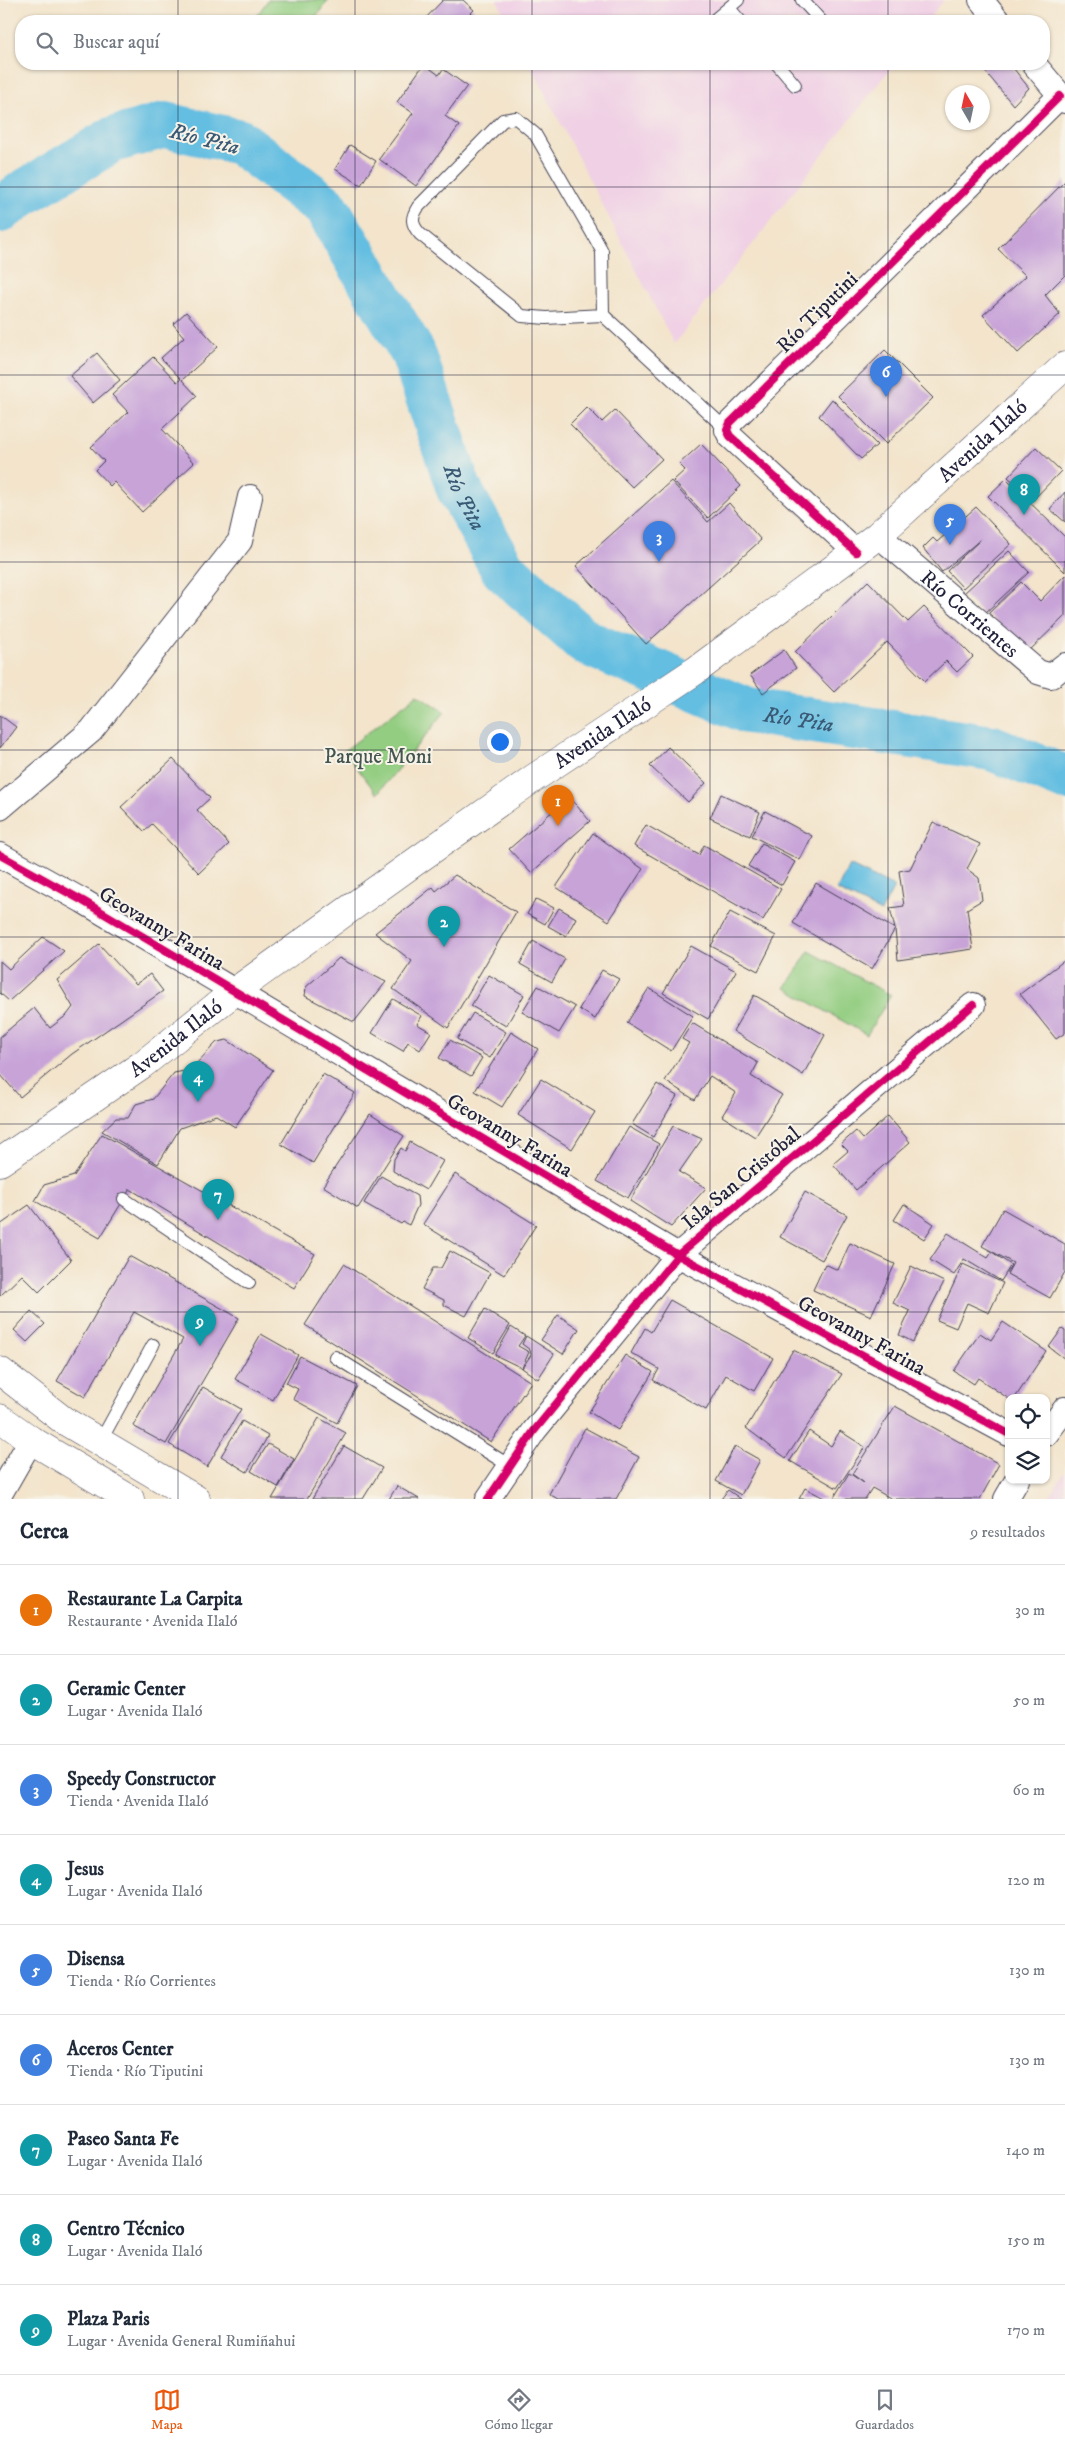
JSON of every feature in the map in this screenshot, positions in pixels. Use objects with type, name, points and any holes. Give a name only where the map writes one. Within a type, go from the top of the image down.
[{"type":"main road","name":"Avenida Ilaló","points":[[0,1162],[143,1064],[234,992],[534,778],[695,671],[856,552],[878,535],[1065,366]]},
{"type":"main road","points":[[0,1371],[63,1420],[196,1499]]},
{"type":"main road","points":[[0,1418],[31,1440],[130,1499]]},
{"type":"street","points":[[980,0],[993,15]]},
{"type":"street","points":[[1039,70],[1063,99]]},
{"type":"street","name":"Río Tiputini","points":[[727,430],[730,423],[1063,99]]},
{"type":"street","points":[[727,430],[730,436],[856,552]]},
{"type":"street","points":[[0,808],[91,732],[240,540],[250,497]]},
{"type":"street","name":"Río Corrientes","points":[[878,535],[1038,672],[1051,676],[1065,666]]},
{"type":"street","name":"Geovanny Farina","points":[[0,855],[82,901],[678,1255],[1005,1432]]},
{"type":"street","name":"Isla San Cristóbal","points":[[488,1499],[534,1430],[678,1255],[972,1006]]},
{"type":"street","points":[[1050,1429],[1065,1409]]},
{"type":"street","points":[[0,1494],[31,1440]]},
{"type":"street","points":[[1006,1499],[1015,1484]]},
{"type":"lane","points":[[802,0],[816,15]]},
{"type":"lane","points":[[720,15],[734,4]]},
{"type":"lane","points":[[781,70],[795,85]]},
{"type":"lane","points":[[603,315],[602,251],[535,134],[516,118],[503,120],[418,207],[412,217],[413,226],[420,234],[522,316],[546,318],[603,315],[727,430]]},
{"type":"lane","points":[[124,1199],[249,1283]]},
{"type":"lane","points":[[100,1442],[153,1345]]},
{"type":"lane","points":[[335,1357],[510,1466]]},
{"type":"shaded area","points":[[497,0],[944,0],[932,15],[505,15]]},
{"type":"shaded area","points":[[533,70],[889,70],[674,344]]},
{"type":"shaded area","points":[[1065,1472],[1065,1499],[1047,1499]]},
{"type":"green space","points":[[268,0],[328,0],[317,15],[257,15]]},
{"type":"green space","name":"Parque Moni","points":[[418,694],[445,712],[377,794],[344,751]]},
{"type":"green space","points":[[809,951],[891,995],[867,1035],[785,988]]},
{"type":"water","points":[[849,865],[894,887],[881,912],[837,890]]},
{"type":"building","points":[[443,0],[463,0],[474,10],[469,15],[429,15]]},
{"type":"building","points":[[420,70],[432,70],[439,75],[444,70],[467,86],[445,116],[459,126],[416,186],[379,159],[413,113],[397,102]]},
{"type":"building","points":[[984,70],[1015,70],[1029,88],[1013,105]]},
{"type":"building","points":[[350,145],[376,161],[361,185],[335,169]]},
{"type":"building","points":[[1065,181],[1065,275],[1045,295],[1060,314],[1018,353],[983,315],[1026,276],[998,249]]},
{"type":"building","points":[[186,312],[218,347],[182,380],[197,396],[162,429],[194,463],[142,512],[114,482],[110,486],[95,470],[104,461],[91,447],[128,412],[112,395],[153,357],[177,382],[181,379],[161,358],[184,337],[173,324]]},
{"type":"building","points":[[885,350],[933,398],[886,444],[838,396]]},
{"type":"building","points":[[97,353],[120,380],[93,403],[70,376]]},
{"type":"building","points":[[832,399],[877,445],[861,459],[819,416]]},
{"type":"building","points":[[587,407],[602,422],[615,410],[662,459],[632,487],[570,424]]},
{"type":"building","points":[[701,444],[741,486],[708,518],[673,481],[685,470],[679,464]]},
{"type":"building","points":[[1036,447],[1061,471],[1033,500],[1008,477]]},
{"type":"building","points":[[1006,479],[1065,537],[1065,572],[988,496]]},
{"type":"building","points":[[671,481],[708,522],[729,503],[761,540],[646,644],[576,566]]},
{"type":"building","points":[[1065,492],[1065,522],[1050,509]]},
{"type":"building","points":[[976,507],[1011,544],[963,588],[947,571],[981,539],[942,572],[923,548],[933,538],[937,542]]},
{"type":"building","points":[[1009,551],[1029,572],[983,615],[963,594]]},
{"type":"building","points":[[1065,575],[1065,616],[1027,653],[988,614],[1021,582],[1040,601]]},
{"type":"building","points":[[868,581],[908,622],[924,607],[973,657],[957,672],[946,661],[925,681],[887,642],[834,692],[795,652]]},
{"type":"building","points":[[784,650],[796,668],[763,693],[750,675]]},
{"type":"building","points":[[0,715],[16,727],[0,748]]},
{"type":"building","points":[[668,747],[706,783],[688,802],[650,766]]},
{"type":"building","points":[[173,759],[210,798],[197,810],[229,844],[199,873],[152,824],[144,831],[121,807]]},
{"type":"building","points":[[721,794],[760,812],[750,836],[710,818]]},
{"type":"building","points":[[569,797],[590,821],[531,873],[509,849]]},
{"type":"building","points":[[765,811],[812,836],[800,860],[752,836]]},
{"type":"building","points":[[933,822],[980,844],[967,869],[979,878],[982,900],[967,909],[973,949],[898,960],[895,929],[890,908],[904,906],[899,871],[910,869]]},
{"type":"building","points":[[646,825],[699,855],[704,845],[781,889],[763,920],[634,846]]},
{"type":"building","points":[[593,833],[643,869],[609,921],[556,887]]},
{"type":"building","points":[[762,843],[795,862],[782,885],[748,866]]},
{"type":"building","points":[[455,875],[516,912],[448,1028],[393,989],[412,961],[375,933],[433,887],[436,891]]},
{"type":"building","points":[[816,883],[895,929],[872,969],[793,923]]},
{"type":"building","points":[[536,899],[554,908],[545,924],[527,914]]},
{"type":"building","points":[[559,908],[576,918],[566,936],[548,926]]},
{"type":"building","points":[[730,912],[776,936],[758,971],[711,946]]},
{"type":"building","points":[[43,937],[64,951],[9,1001],[0,993],[0,961],[9,969]]},
{"type":"building","points":[[533,941],[565,959],[552,982],[520,964]]},
{"type":"building","points":[[99,944],[136,984],[150,974],[163,991],[72,1054],[20,1097],[0,1074],[0,1037],[34,1008],[50,1028],[67,1015],[73,1007],[57,980]]},
{"type":"building","points":[[691,946],[736,971],[708,1019],[663,993]]},
{"type":"building","points":[[339,958],[386,982],[354,1022],[305,996],[306,987]]},
{"type":"building","points":[[1065,960],[1065,1033],[1056,1039],[1020,994]]},
{"type":"building","points":[[602,970],[619,979],[595,1019],[579,1009]]},
{"type":"building","points":[[489,975],[524,995],[506,1026],[471,1006]]},
{"type":"building","points":[[538,986],[575,1007],[559,1033],[522,1012]]},
{"type":"building","points":[[649,988],[693,1016],[671,1051],[627,1023]]},
{"type":"building","points":[[754,995],[825,1035],[803,1075],[733,1031]]},
{"type":"building","points":[[393,999],[422,1016],[417,1024],[431,1032],[420,1050],[408,1042],[403,1051],[372,1033]]},
{"type":"building","points":[[473,1013],[506,1032],[490,1058],[457,1039]]},
{"type":"building","points":[[692,1023],[758,1063],[751,1076],[782,1095],[755,1137],[722,1116],[736,1093],[710,1076],[695,1100],[665,1081],[689,1043],[682,1039]]},
{"type":"building","points":[[511,1032],[538,1049],[502,1107],[475,1091]]},
{"type":"building","points":[[227,1040],[273,1070],[235,1127],[216,1115],[180,1128],[158,1164],[102,1131],[116,1118],[128,1118],[136,1104],[153,1099],[174,1073],[190,1070],[217,1042]]},
{"type":"building","points":[[450,1040],[482,1058],[471,1076],[439,1058]]},
{"type":"building","points":[[323,1074],[355,1093],[313,1163],[281,1144]]},
{"type":"building","points":[[541,1079],[595,1112],[572,1149],[518,1115]]},
{"type":"building","points":[[657,1084],[677,1096],[653,1137],[632,1124]]},
{"type":"building","points":[[370,1114],[404,1136],[358,1208],[323,1186]]},
{"type":"building","points":[[888,1116],[910,1142],[856,1190],[833,1164],[848,1151],[841,1144],[856,1131],[863,1139]]},
{"type":"building","points":[[673,1126],[702,1139],[679,1172],[706,1188],[671,1227],[630,1201]]},
{"type":"building","points":[[629,1127],[659,1144],[628,1198],[597,1181]]},
{"type":"building","points":[[102,1134],[315,1254],[294,1288],[130,1189],[100,1238],[35,1201],[44,1185],[74,1176]]},
{"type":"building","points":[[410,1142],[443,1161],[426,1190],[393,1171],[394,1159],[401,1148],[405,1151]]},
{"type":"building","points":[[455,1174],[536,1225],[504,1275],[423,1224]]},
{"type":"building","points":[[381,1176],[417,1196],[418,1205],[409,1225],[403,1222],[401,1224],[364,1203]]},
{"type":"building","points":[[805,1192],[847,1215],[822,1260],[780,1237]]},
{"type":"building","points":[[904,1204],[934,1224],[924,1239],[894,1220]]},
{"type":"building","points":[[29,1205],[71,1260],[39,1292],[22,1275],[0,1296],[0,1225]]},
{"type":"building","points":[[1003,1209],[1065,1244],[1065,1272],[1050,1298],[1007,1274],[1013,1263],[982,1246]]},
{"type":"building","points":[[948,1233],[988,1258],[992,1252],[1011,1265],[1001,1281],[964,1259],[954,1275],[930,1260]]},
{"type":"building","points":[[850,1243],[895,1264],[871,1316],[813,1290],[825,1264],[838,1270]]},
{"type":"building","points":[[450,1251],[490,1273],[466,1316],[444,1305],[444,1300],[422,1289],[433,1268],[441,1268]]},
{"type":"building","points":[[129,1256],[239,1318],[166,1444],[133,1426],[183,1339],[134,1312],[85,1397],[57,1381]]},
{"type":"building","points":[[344,1264],[531,1382],[491,1442],[305,1325]]},
{"type":"building","points":[[963,1264],[1003,1283],[989,1313],[967,1303],[956,1328],[937,1320]]},
{"type":"building","points":[[911,1266],[944,1282],[913,1342],[899,1335],[910,1311],[893,1303]]},
{"type":"building","points":[[670,1300],[773,1358],[754,1391],[726,1375],[706,1410],[653,1380],[659,1369],[631,1353],[645,1328],[651,1332]]},
{"type":"building","points":[[485,1309],[510,1325],[493,1353],[468,1338]]},
{"type":"building","points":[[31,1311],[45,1324],[27,1342],[14,1330]]},
{"type":"building","points":[[558,1315],[579,1329],[563,1354],[541,1340]]},
{"type":"building","points":[[1003,1322],[1046,1351],[1018,1394],[1005,1394],[1005,1396],[978,1378],[974,1384],[954,1371],[980,1333],[991,1340]]},
{"type":"building","points":[[511,1327],[525,1336],[518,1346],[529,1352],[522,1368],[495,1355]]},
{"type":"building","points":[[1062,1329],[1065,1331],[1065,1359],[1049,1347]]},
{"type":"building","points":[[261,1334],[298,1355],[273,1400],[235,1379]]},
{"type":"building","points":[[526,1336],[554,1354],[538,1379],[522,1368],[531,1355],[530,1350],[522,1344]]},
{"type":"building","points":[[793,1350],[842,1374],[786,1458],[746,1428]]},
{"type":"building","points":[[625,1355],[653,1372],[618,1430],[589,1412]]},
{"type":"building","points":[[300,1356],[357,1386],[337,1423],[293,1399],[298,1389],[286,1383]]},
{"type":"building","points":[[203,1387],[241,1409],[207,1467],[169,1444]]},
{"type":"building","points":[[895,1406],[999,1464],[980,1499],[892,1499],[872,1488],[865,1499],[833,1499],[849,1473],[864,1483],[852,1474]]},
{"type":"building","points":[[319,1418],[346,1433],[307,1499],[272,1499]]},
{"type":"building","points":[[242,1421],[268,1436],[247,1472],[221,1456]]},
{"type":"building","points":[[585,1428],[639,1457],[616,1499],[558,1499],[549,1494]]},
{"type":"building","points":[[809,1431],[831,1446],[840,1431],[865,1447],[837,1488],[790,1461]]},
{"type":"building","points":[[268,1444],[294,1459],[278,1487],[251,1471]]},
{"type":"building","points":[[344,1446],[382,1468],[363,1499],[312,1499]]},
{"type":"building","points":[[735,1446],[760,1460],[741,1495],[716,1481]]},
{"type":"building","points":[[397,1486],[419,1499],[389,1499]]},
{"type":"building","points":[[805,1488],[826,1499],[799,1499]]},
{"type":"building","points":[[728,1490],[741,1499],[721,1499]]},
{"type":"waterway","name":"Río Pita","points":[[0,210],[25,192],[112,140],[165,125],[240,142],[326,207],[413,353],[459,489],[503,569],[585,642],[748,711],[992,748],[1065,778]]},
{"type":"cycle path","points":[[856,552],[730,436],[727,430],[730,423],[1060,96]]},
{"type":"cycle path","points":[[0,855],[83,901],[678,1255],[1005,1432]]},
{"type":"cycle path","points":[[488,1499],[534,1431],[678,1255],[973,1005]]},
{"type":"place","name":"Aceros Center","points":[[886,397]]},
{"type":"place","name":"Centro Técnico","points":[[1024,515]]},
{"type":"place","name":"Disensa","points":[[950,545]]},
{"type":"place","name":"Speedy Constructor","points":[[659,562]]},
{"type":"place","name":"Restaurante La Carpita","points":[[558,826]]},
{"type":"place","name":"Ceramic Center","points":[[444,947]]},
{"type":"place","name":"Jesus","points":[[198,1102]]},
{"type":"place","name":"Paseo Santa Fe","points":[[218,1220]]},
{"type":"place","name":"Plaza Paris","points":[[200,1346]]}]
